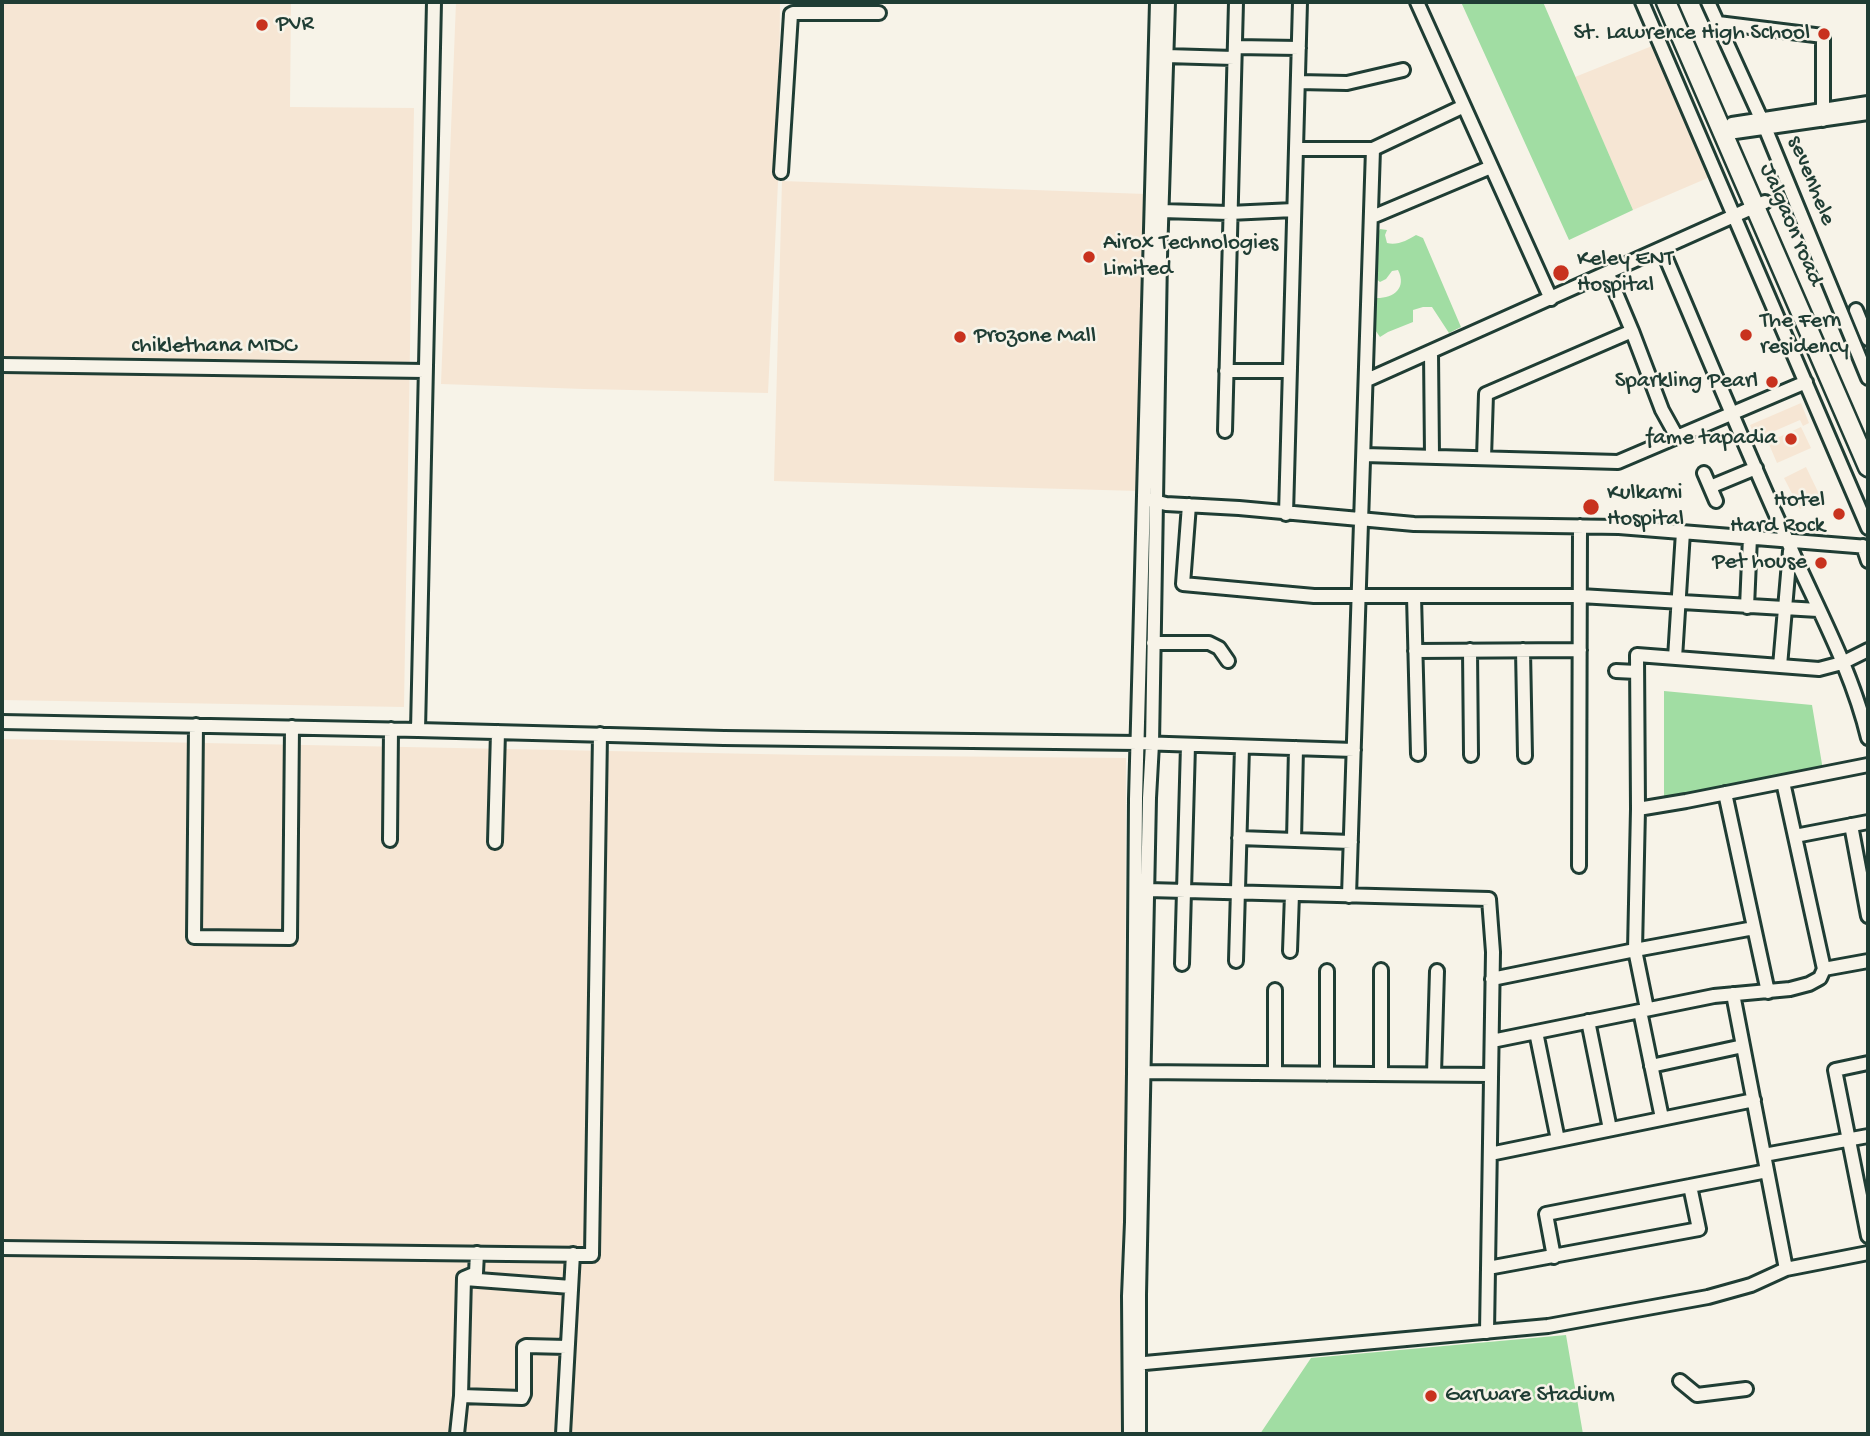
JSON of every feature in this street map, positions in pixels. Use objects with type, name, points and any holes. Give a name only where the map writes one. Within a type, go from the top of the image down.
[{"type":"highway","name":"Jalgaon road","points":[[1667,2],[1868,440]]},
{"type":"highway","name":"Jalgaon road","points":[[1678,2],[1733,128],[1760,205],[1868,467]]},
{"type":"street","points":[[418,730],[434,2]]},
{"type":"street","points":[[1129,1434],[1139,1295],[1139,1072],[1152,744],[1157,2]]},
{"type":"street","points":[[1139,1072],[1134,927],[1138,743],[1153,505],[1168,2]]},
{"type":"street","points":[[1225,431],[1236,2]]},
{"type":"street","points":[[1286,514],[1300,2]]},
{"type":"street","points":[[1417,2],[1551,299]]},
{"type":"street","points":[[1642,2],[1868,528]]},
{"type":"street","name":"sevenhele","points":[[1708,2],[1764,124],[1867,372]]},
{"type":"street","points":[[781,172],[791,14],[879,13]]},
{"type":"street","points":[[1718,23],[1822,36],[1823,115]]},
{"type":"street","points":[[1167,56],[1299,48]]},
{"type":"street","points":[[1298,82],[1347,82],[1403,70]]},
{"type":"street","points":[[1823,115],[1868,103]]},
{"type":"street","points":[[1296,149],[1373,149],[1464,106]]},
{"type":"street","points":[[1733,128],[1823,115],[1868,113]]},
{"type":"street","points":[[1349,896],[1373,149]]},
{"type":"street","points":[[1372,217],[1491,167]]},
{"type":"street","points":[[1367,380],[1760,205]]},
{"type":"street","points":[[1162,211],[1230,213],[1294,209]]},
{"type":"street","points":[[1662,249],[1842,663],[1862,714],[1868,738]]},
{"type":"street","points":[[1608,274],[1662,410],[1677,437]]},
{"type":"street","points":[[1856,310],[1868,339]]},
{"type":"street","points":[[1484,458],[1486,394],[1632,331]]},
{"type":"street","points":[[1432,352],[1432,456]]},
{"type":"street","name":"chiklethana MIDC","points":[[2,365],[425,371]]},
{"type":"street","points":[[1226,371],[1290,371]]},
{"type":"street","points":[[1364,454],[1618,462],[1805,382]]},
{"type":"street","points":[[1710,487],[1756,468]]},
{"type":"street","points":[[1704,473],[1716,501]]},
{"type":"street","points":[[1153,505],[1189,505],[1414,524],[1619,527],[1750,537],[1789,544],[1866,547],[1868,561]]},
{"type":"street","points":[[1189,505],[1183,584],[1314,596],[1580,596],[1818,610]]},
{"type":"street","points":[[1579,866],[1580,526]]},
{"type":"street","points":[[1675,658],[1683,532]]},
{"type":"street","points":[[1747,607],[1750,537]]},
{"type":"street","points":[[1780,666],[1789,544]]},
{"type":"street","points":[[1414,596],[1418,754]]},
{"type":"street","points":[[1153,643],[1213,644],[1228,661]]},
{"type":"street","points":[[1470,650],[1471,755]]},
{"type":"street","points":[[1523,650],[1525,756]]},
{"type":"street","points":[[1415,651],[1580,650]]},
{"type":"street","points":[[1662,1118],[1651,1066],[1635,950],[1637,655],[1819,668],[1842,663],[1868,650]]},
{"type":"street","points":[[1616,671],[1637,672]]},
{"type":"street","points":[[2,722],[724,738],[1138,743],[1354,750]]},
{"type":"street","points":[[197,725],[194,937],[289,939],[292,727]]},
{"type":"street","points":[[390,840],[391,729]]},
{"type":"street","points":[[495,842],[498,732]]},
{"type":"street","points":[[2,1248],[592,1255],[600,734]]},
{"type":"street","points":[[1182,964],[1188,745]]},
{"type":"street","points":[[1236,961],[1242,747]]},
{"type":"street","points":[[1294,840],[1296,748]]},
{"type":"street","points":[[1638,809],[1868,765]]},
{"type":"street","points":[[1492,1041],[1714,996],[1790,989],[1810,984],[1819,978],[1824,969],[1783,782]]},
{"type":"street","points":[[1725,793],[1768,992]]},
{"type":"street","points":[[1795,836],[1868,822]]},
{"type":"street","points":[[1851,825],[1868,916]]},
{"type":"street","points":[[1239,838],[1351,842]]},
{"type":"street","points":[[1148,890],[1489,899],[1493,979],[1487,1332]]},
{"type":"street","points":[[1290,951],[1292,894]]},
{"type":"street","points":[[1493,979],[1754,928]]},
{"type":"street","points":[[1824,969],[1868,961]]},
{"type":"street","points":[[1381,970],[1381,1074]]},
{"type":"street","points":[[1326,971],[1327,1074]]},
{"type":"street","points":[[1434,1074],[1437,971]]},
{"type":"street","points":[[1275,990],[1275,1073]]},
{"type":"street","points":[[1733,994],[1786,1269]]},
{"type":"street","points":[[1588,1021],[1610,1129]]},
{"type":"street","points":[[1536,1032],[1558,1140]]},
{"type":"street","points":[[1651,1066],[1743,1046]]},
{"type":"street","points":[[1868,1063],[1835,1070],[1849,1140],[1864,1193],[1868,1237]]},
{"type":"street","points":[[1139,1072],[1491,1075]]},
{"type":"street","points":[[1490,1154],[1754,1100]]},
{"type":"street","points":[[1764,1155],[1868,1136]]},
{"type":"street","points":[[1553,1256],[1546,1214],[1767,1171]]},
{"type":"street","points":[[1488,1268],[1699,1229],[1690,1186]]},
{"type":"street","points":[[1135,1364],[1548,1326],[1708,1297],[1751,1285],[1786,1269],[1868,1252]]},
{"type":"street","points":[[464,1279],[476,1273],[477,1253]]},
{"type":"street","points":[[563,1434],[573,1254]]},
{"type":"street","points":[[464,1279],[571,1287]]},
{"type":"street","points":[[457,1434],[461,1396],[464,1279]]},
{"type":"street","points":[[461,1396],[522,1398],[524,1347],[567,1347]]},
{"type":"street","points":[[1135,1364],[1139,1434]]},
{"type":"street","points":[[1680,1381],[1697,1395],[1746,1389]]},
{"type":"shaded area","points":[[2,2],[291,2],[290,107],[414,108],[404,707],[2,700]]},
{"type":"shaded area","points":[[456,2],[780,2],[778,182],[768,393],[441,384]]},
{"type":"shaded area","points":[[1652,46],[1710,177],[1633,210],[1575,77]]},
{"type":"shaded area","name":"Prozone Mall","points":[[782,181],[1146,194],[1139,491],[774,481]]},
{"type":"shaded area","points":[[1801,403],[1809,423],[1803,426],[1800,420],[1756,439],[1750,425]]},
{"type":"shaded area","points":[[1801,427],[1811,448],[1777,463],[1768,442]]},
{"type":"shaded area","points":[[1806,467],[1821,498],[1800,509],[1784,478]]},
{"type":"shaded area","points":[[2,739],[810,755],[1126,758],[1124,1434],[2,1434]]},
{"type":"green space","points":[[1461,2],[1543,2],[1633,210],[1569,240]]},
{"type":"green space","points":[[1380,229],[1387,230],[1387,243],[1391,244],[1406,241],[1416,235],[1423,238],[1461,327],[1449,333],[1432,307],[1423,307],[1413,310],[1413,322],[1380,337],[1373,327],[1377,298],[1393,294],[1401,282],[1398,270],[1392,271],[1380,282],[1374,277]]},
{"type":"green space","points":[[1664,691],[1812,705],[1823,770],[1664,797]]},
{"type":"green space","name":"Garware Stadium","points":[[1566,1335],[1583,1434],[1260,1434],[1311,1358]]},
{"type":"place","name":"PVR","points":[[262,25]]},
{"type":"place","name":"St. Lawrence High School","points":[[1824,34]]},
{"type":"place","name":"Airox Technologies Limited","points":[[1089,257]]},
{"type":"place","name":"Keley ENT Hospital","points":[[1561,273]]},
{"type":"place","name":"The Fern residency","points":[[1746,335]]},
{"type":"place","name":"Prozone Mall","points":[[960,337]]},
{"type":"place","name":"Sparkling Pearl","points":[[1772,382]]},
{"type":"place","name":"fame tapadia","points":[[1791,439]]},
{"type":"place","name":"Kulkarni Hospital","points":[[1591,507]]},
{"type":"place","name":"Hotel Hard Rock","points":[[1839,514]]},
{"type":"place","name":"Pet house","points":[[1821,563]]},
{"type":"place","name":"Garware Stadium","points":[[1431,1396]]}]
